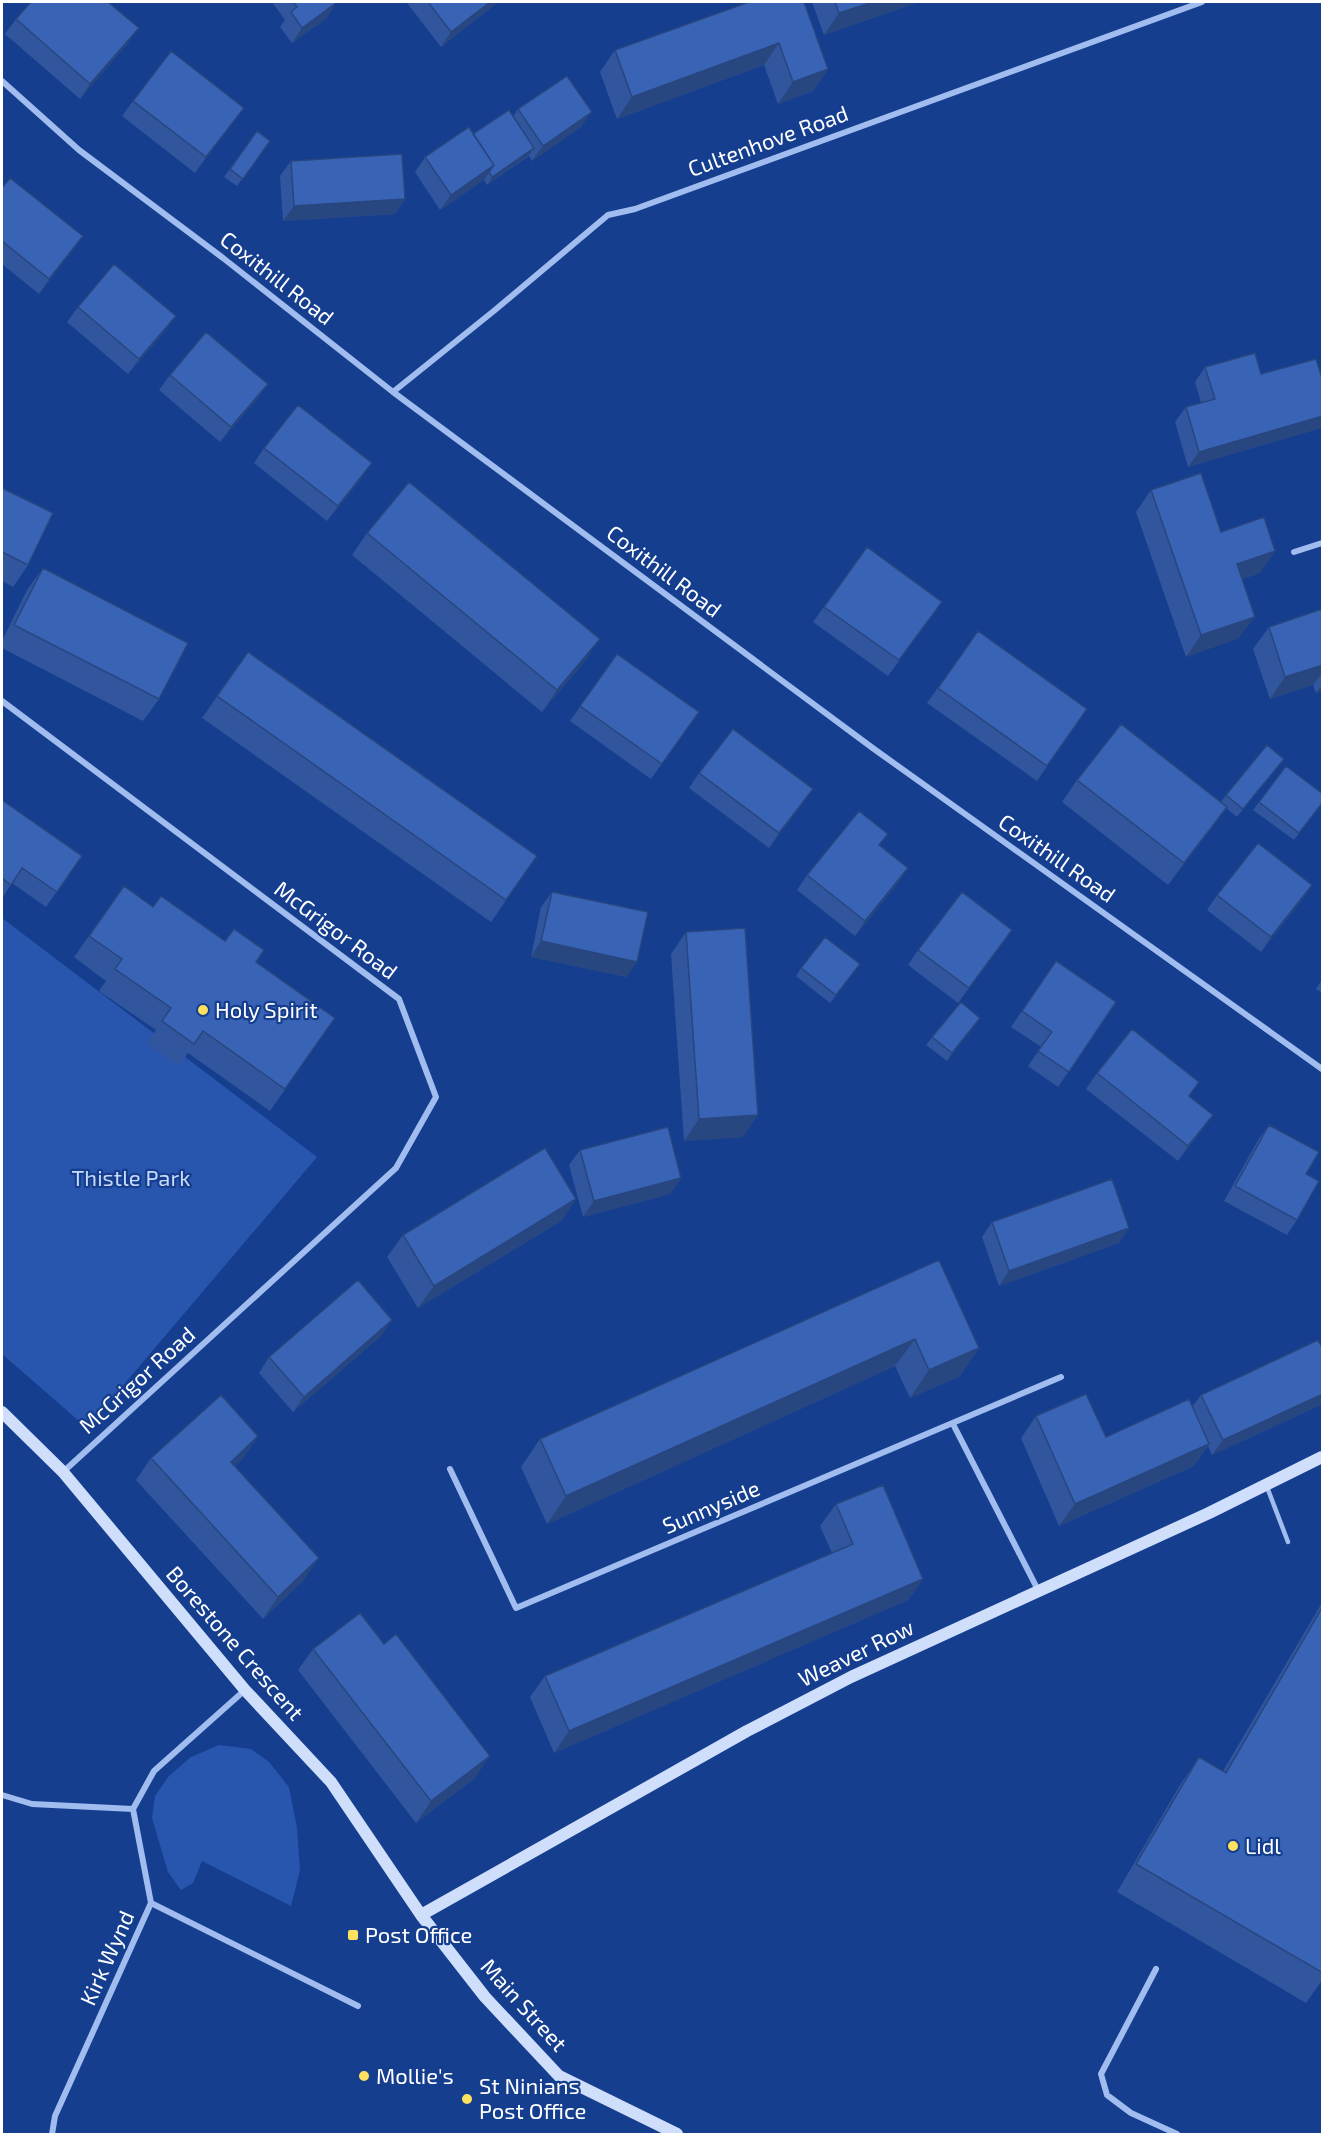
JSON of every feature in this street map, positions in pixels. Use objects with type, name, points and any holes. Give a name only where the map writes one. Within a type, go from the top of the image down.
[{"type":"street","name":"Cultenhove Road","points":[[393,392],[608,215],[635,209],[1202,2]]},
{"type":"street","name":"Coxithill Road","points":[[2,81],[79,150],[223,258],[393,392],[874,749],[1323,1069]]},
{"type":"street","points":[[1294,552],[1323,543]]},
{"type":"street","name":"McGrigor Road","points":[[2,701],[399,999],[436,1097],[396,1168],[63,1472]]},
{"type":"street","name":"Sunnyside","points":[[450,1469],[516,1608],[1061,1377]]},
{"type":"street","name":"Borestone Crescent","points":[[2,1412],[63,1472],[245,1690],[331,1782],[421,1915]]},
{"type":"street","points":[[953,1424],[1038,1590]]},
{"type":"street","name":"Weaver Row","points":[[421,1915],[747,1731],[851,1677],[1323,1456]]},
{"type":"street","points":[[2,1795],[32,1804],[133,1809],[154,1771],[245,1690]]},
{"type":"street","name":"Kirk Wynd","points":[[52,2134],[55,2116],[151,1903],[133,1809]]},
{"type":"street","points":[[151,1903],[358,2006]]},
{"type":"street","name":"Main Street","points":[[421,1915],[485,1997],[559,2076],[678,2134]]},
{"type":"street","points":[[1156,1969],[1101,2074],[1107,2095],[1131,2113],[1177,2134]]},
{"type":"lane","points":[[1266,1484],[1288,1542]]},
{"type":"green space","name":"Thistle Park","points":[[2,918],[317,1157],[87,1428],[2,1354]]},
{"type":"green space","points":[[219,1745],[251,1749],[269,1762],[289,1787],[297,1828],[300,1870],[291,1906],[202,1861],[193,1883],[181,1890],[168,1872],[152,1818],[155,1796],[169,1776],[191,1757]]},
{"type":"building","points":[[31,2],[108,2],[139,28],[90,84],[16,19]]},
{"type":"building","points":[[293,2],[336,3],[302,28],[291,12],[297,7]]},
{"type":"building","points":[[428,2],[490,2],[451,32]]},
{"type":"building","points":[[749,2],[804,2],[828,69],[793,82],[779,43],[632,97],[615,50]]},
{"type":"building","points":[[835,2],[873,2],[839,13]]},
{"type":"building","points":[[171,51],[244,108],[206,157],[133,101]]},
{"type":"building","points":[[567,76],[592,112],[543,146],[518,109]]},
{"type":"building","points":[[509,110],[534,148],[492,177],[489,172],[494,165],[473,134]]},
{"type":"building","points":[[469,127],[494,165],[451,195],[425,157]]},
{"type":"building","points":[[257,131],[270,141],[243,179],[230,169]]},
{"type":"building","points":[[402,154],[405,199],[294,206],[291,161]]},
{"type":"building","points":[[10,178],[83,236],[49,279],[2,241],[2,188]]},
{"type":"building","points":[[114,264],[176,316],[139,359],[78,307]]},
{"type":"building","points":[[206,332],[268,384],[231,427],[170,375]]},
{"type":"building","points":[[1255,353],[1261,374],[1316,359],[1323,381],[1323,416],[1199,452],[1186,407],[1215,399],[1205,367]]},
{"type":"building","points":[[298,405],[372,463],[338,506],[264,448]]},
{"type":"building","points":[[1201,473],[1221,532],[1264,517],[1275,551],[1237,564],[1255,617],[1201,635],[1151,490]]},
{"type":"building","points":[[409,482],[600,639],[557,690],[367,533]]},
{"type":"building","points":[[2,488],[53,513],[28,565],[2,552]]},
{"type":"building","points":[[867,547],[942,602],[899,660],[824,607]]},
{"type":"building","points":[[43,568],[188,643],[159,699],[14,625]]},
{"type":"building","points":[[1322,609],[1323,665],[1285,677],[1269,627]]},
{"type":"building","points":[[978,631],[1087,709],[1047,766],[938,688]]},
{"type":"building","points":[[248,652],[537,856],[506,900],[217,696]]},
{"type":"building","points":[[617,654],[699,712],[662,764],[580,706]]},
{"type":"building","points":[[1121,724],[1227,807],[1184,863],[1077,780]]},
{"type":"building","points":[[733,729],[813,789],[779,833],[699,773]]},
{"type":"building","points":[[1267,745],[1284,759],[1243,809],[1226,795]]},
{"type":"building","points":[[1286,766],[1323,794],[1323,802],[1299,833],[1259,802]]},
{"type":"building","points":[[2,800],[82,856],[57,892],[22,868],[11,885],[2,878]]},
{"type":"building","points":[[859,811],[888,834],[879,845],[908,868],[865,921],[807,875]]},
{"type":"building","points":[[1258,843],[1312,885],[1271,937],[1217,895]]},
{"type":"building","name":"Holy Spirit","points":[[124,886],[153,907],[161,896],[225,941],[234,929],[264,950],[256,962],[335,1018],[285,1089],[203,1031],[194,1044],[162,1021],[171,1008],[115,969],[122,959],[89,936]]},
{"type":"building","points":[[552,892],[648,912],[637,962],[541,941]]},
{"type":"building","points":[[962,892],[1012,930],[969,988],[918,950]]},
{"type":"building","points":[[745,928],[758,1115],[699,1119],[686,932]]},
{"type":"building","points":[[825,937],[860,964],[836,995],[801,968]]},
{"type":"building","points":[[1056,961],[1116,1002],[1069,1072],[1038,1051],[1052,1032],[1022,1011]]},
{"type":"building","points":[[961,1002],[980,1018],[952,1053],[932,1037]]},
{"type":"building","points":[[1132,1029],[1199,1082],[1189,1096],[1213,1115],[1188,1146],[1097,1073]]},
{"type":"building","points":[[1269,1125],[1319,1152],[1306,1174],[1319,1181],[1297,1220],[1235,1186]]},
{"type":"building","points":[[668,1127],[681,1178],[594,1201],[580,1150]]},
{"type":"building","points":[[545,1148],[576,1199],[434,1286],[403,1235]]},
{"type":"building","points":[[1112,1179],[1129,1228],[1009,1271],[992,1222]]},
{"type":"building","points":[[939,1260],[979,1348],[929,1370],[915,1339],[566,1496],[540,1439]]},
{"type":"building","points":[[358,1280],[392,1320],[304,1397],[269,1357]]},
{"type":"building","points":[[1318,1340],[1323,1349],[1323,1394],[1223,1440],[1201,1395]]},
{"type":"building","points":[[1086,1394],[1106,1437],[1189,1399],[1209,1444],[1075,1504],[1036,1416]]},
{"type":"building","points":[[221,1395],[258,1436],[231,1462],[319,1558],[278,1597],[151,1458]]},
{"type":"building","points":[[883,1485],[923,1579],[569,1731],[545,1676],[853,1544],[836,1504]]},
{"type":"building","name":"Lidl","points":[[1323,1606],[1323,1973],[1136,1864],[1199,1757],[1226,1773]]},
{"type":"building","points":[[360,1613],[384,1644],[396,1634],[490,1756],[431,1801],[313,1649]]},
{"type":"place","name":"Holy Spirit","points":[[203,1010]]},
{"type":"place","name":"Lidl","points":[[1233,1846]]},
{"type":"place","name":"Post Office","points":[[353,1935]]},
{"type":"place","name":"Mollie's","points":[[364,2076]]},
{"type":"place","name":"St Ninians Post Office","points":[[467,2099]]}]
